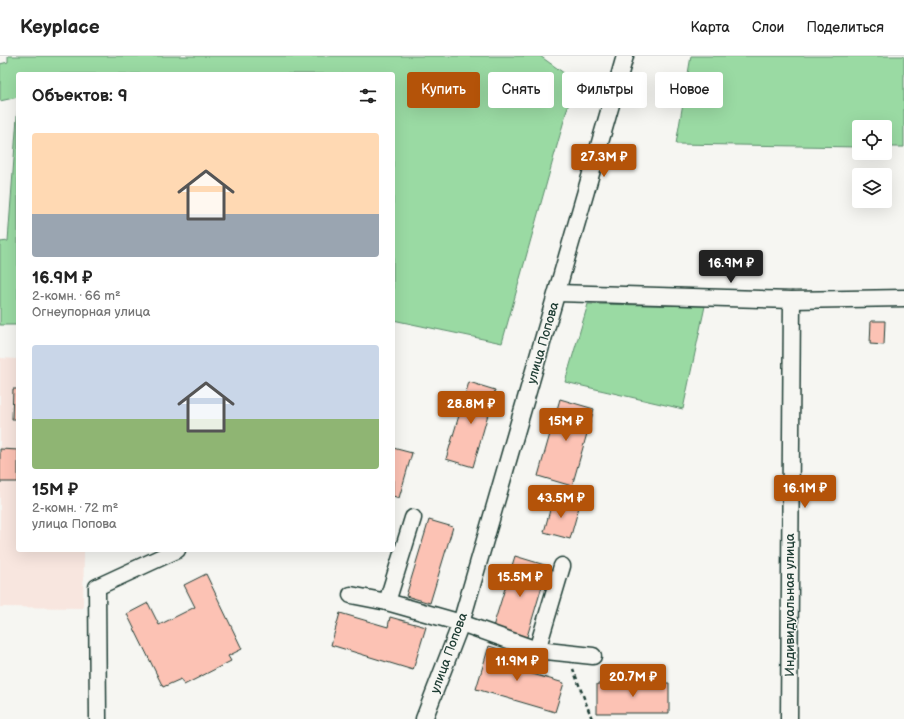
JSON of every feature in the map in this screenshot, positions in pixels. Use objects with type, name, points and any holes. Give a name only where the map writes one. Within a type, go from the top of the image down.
[{"type":"street","name":"улица Попова","points":[[424,719],[461,623],[625,56]]},
{"type":"street","points":[[557,293],[792,300],[904,298]]},
{"type":"street","name":"Индивидуальная улица","points":[[789,719],[792,300]]},
{"type":"street","points":[[387,602],[413,518]]},
{"type":"street","points":[[98,719],[97,587],[173,552]]},
{"type":"street","points":[[537,650],[562,566]]},
{"type":"street","points":[[351,595],[387,602],[461,623],[537,650],[593,656]]},
{"type":"path","points":[[567,653],[592,719]]},
{"type":"shaded area","points":[[0,358],[16,359],[16,552],[84,552],[83,608],[0,607]]},
{"type":"green space","points":[[8,56],[540,56],[562,72],[562,108],[567,108],[502,343],[395,320],[395,72],[16,72],[16,97],[0,101],[0,64],[8,62]]},
{"type":"green space","points":[[691,56],[904,56],[904,147],[892,147],[892,120],[852,120],[852,147],[676,144],[682,108],[723,108],[723,72],[688,72]]},
{"type":"green space","points":[[16,131],[16,325],[0,325],[0,242],[8,241]]},
{"type":"green space","points":[[588,304],[705,306],[683,409],[565,382]]},
{"type":"building","points":[[871,321],[885,321],[884,345],[870,344]]},
{"type":"building","points":[[469,382],[495,390],[473,467],[446,459]]},
{"type":"building","points":[[13,389],[16,389],[16,419],[12,419]]},
{"type":"building","points":[[560,399],[594,409],[572,486],[538,476]]},
{"type":"building","points":[[0,449],[16,450],[16,482],[0,482]]},
{"type":"building","points":[[395,449],[412,453],[399,498],[395,497]]},
{"type":"building","points":[[553,499],[579,507],[570,539],[544,532]]},
{"type":"building","points":[[429,520],[453,527],[430,603],[406,596]]},
{"type":"building","points":[[515,556],[548,566],[526,640],[492,630]]},
{"type":"building","points":[[206,574],[242,649],[228,656],[231,661],[184,685],[181,679],[163,687],[127,614],[148,603],[159,625],[195,607],[184,585]]},
{"type":"building","points":[[340,613],[388,627],[390,617],[426,627],[413,670],[331,645]]},
{"type":"building","points":[[489,646],[519,655],[515,669],[564,683],[555,712],[476,689]]},
{"type":"building","points":[[669,683],[669,713],[597,713],[597,684]]}]
